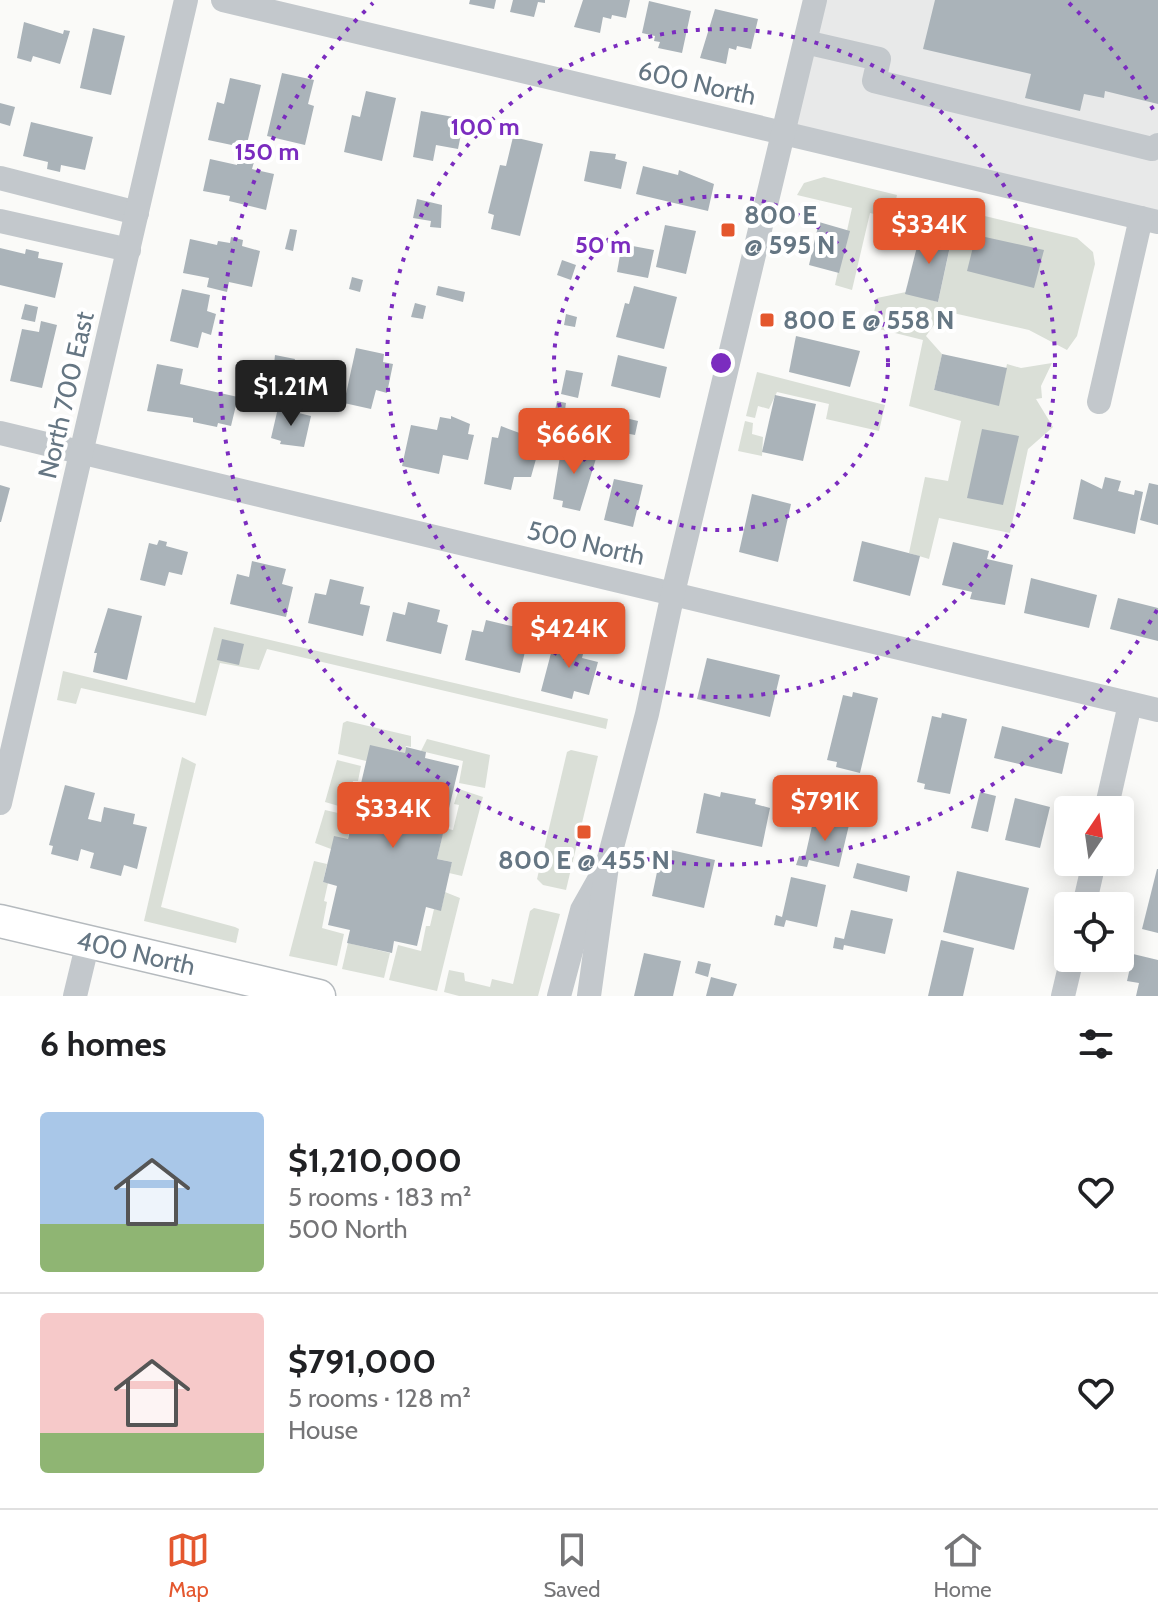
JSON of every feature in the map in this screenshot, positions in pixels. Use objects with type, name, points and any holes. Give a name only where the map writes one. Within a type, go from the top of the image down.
[{"type":"main road","name":"400 North","points":[[0,921],[319,996]]},
{"type":"street","name":"North 700 East","points":[[0,803],[186,0]]},
{"type":"street","name":"600 North","points":[[223,0],[1150,220]]},
{"type":"street","points":[[589,996],[607,866],[647,714],[673,593],[815,0]]},
{"type":"street","points":[[805,42],[879,59],[874,81],[1152,149],[1158,145]]},
{"type":"street","points":[[0,178],[137,213]]},
{"type":"street","points":[[1099,402],[1150,220]]},
{"type":"street","points":[[0,221],[129,250]]},
{"type":"street","name":"500 North","points":[[0,433],[1158,710]]},
{"type":"street","points":[[1109,796],[1130,704]]},
{"type":"street","points":[[559,996],[582,910],[607,866]]},
{"type":"street","points":[[75,996],[88,942]]},
{"type":"street","points":[[1063,996],[1069,972]]},
{"type":"shaded area","points":[[815,0],[1158,0],[1158,222],[783,132]]},
{"type":"shaded area","points":[[824,177],[897,195],[892,218],[870,213],[852,290],[835,285],[852,208],[797,195],[804,183]]},
{"type":"shaded area","points":[[914,199],[1077,238],[1093,252],[1095,264],[1077,336],[1067,350],[1029,330],[944,311],[926,336],[942,354],[934,390],[998,405],[1007,364],[1021,368],[1052,363],[1041,386],[1042,398],[1036,399],[1053,427],[1028,449],[1010,533],[939,518],[929,559],[909,553],[925,477],[948,481],[961,421],[909,406],[923,340],[871,327],[877,298],[906,292],[938,302],[952,238],[921,231],[909,221]]},
{"type":"shaded area","points":[[757,372],[885,405],[879,431],[826,419],[829,404],[777,392],[769,409],[758,406],[755,418],[746,416]]},
{"type":"shaded area","points":[[745,421],[753,423],[752,434],[763,437],[762,456],[738,451]]},
{"type":"shaded area","points":[[214,627],[608,719],[606,729],[267,649],[259,670],[220,663],[206,716],[81,688],[76,704],[57,700],[63,671],[195,703]]},
{"type":"shaded area","points":[[347,721],[411,736],[411,747],[406,746],[405,753],[366,761],[338,754],[343,723]]},
{"type":"shaded area","points":[[427,739],[490,755],[485,788],[459,783],[463,761],[421,751]]},
{"type":"shaded area","points":[[571,750],[598,756],[566,890],[543,885],[537,879],[567,752]]},
{"type":"shaded area","points":[[182,757],[196,764],[161,907],[235,927],[239,929],[236,943],[144,921]]},
{"type":"shaded area","points":[[337,760],[361,766],[358,781],[353,781],[349,809],[325,802]]},
{"type":"shaded area","points":[[459,789],[483,797],[462,876],[449,873],[452,862],[437,859],[444,828],[453,830],[459,805],[454,804]]},
{"type":"shaded area","points":[[325,810],[351,816],[348,839],[331,849],[315,843]]},
{"type":"shaded area","points":[[314,861],[327,864],[323,882],[328,883],[324,901],[327,902],[322,928],[344,934],[337,966],[289,956]]},
{"type":"shaded area","points":[[445,892],[460,898],[437,991],[389,980],[398,945],[421,951],[426,926],[430,926],[434,909],[441,910]]},
{"type":"shaded area","points":[[534,908],[560,914],[538,996],[459,996],[444,992],[449,970],[464,973],[465,981],[490,987],[492,979],[513,984],[530,911]]},
{"type":"shaded area","points":[[348,943],[390,953],[384,978],[342,969]]},
{"type":"building","points":[[470,0],[496,0],[494,9],[469,4]]},
{"type":"building","points":[[513,0],[545,0],[545,3],[538,2],[534,17],[510,12]]},
{"type":"building","points":[[583,0],[630,0],[626,18],[603,17],[600,33],[574,27]]},
{"type":"building","points":[[935,0],[1158,0],[1158,104],[1105,91],[1104,98],[1084,94],[1080,111],[1025,98],[1031,74],[923,49]]},
{"type":"building","points":[[649,1],[691,11],[682,53],[658,48],[660,42],[654,41],[655,36],[642,33]]},
{"type":"building","points":[[715,9],[758,19],[751,49],[729,48],[726,64],[700,58]]},
{"type":"building","points":[[24,22],[63,34],[64,30],[70,31],[60,64],[33,56],[31,62],[17,58]]},
{"type":"building","points":[[93,28],[125,36],[111,95],[80,88]]},
{"type":"building","points":[[282,73],[314,80],[308,104],[314,106],[305,145],[267,136]]},
{"type":"building","points":[[230,78],[261,85],[246,148],[208,140],[217,102],[224,104]]},
{"type":"building","points":[[366,91],[396,98],[382,161],[344,152],[352,115],[360,117]]},
{"type":"building","points":[[0,103],[15,107],[10,126],[0,123]]},
{"type":"building","points":[[421,111],[464,119],[458,149],[436,145],[433,161],[413,157]]},
{"type":"building","points":[[31,122],[93,137],[85,170],[61,165],[60,172],[47,169],[48,162],[23,156]]},
{"type":"building","points":[[513,137],[543,144],[520,236],[491,229],[494,215],[488,213],[500,165],[506,166]]},
{"type":"building","points":[[590,151],[616,154],[615,159],[627,162],[621,189],[584,181]]},
{"type":"building","points":[[210,159],[237,165],[238,159],[254,162],[252,169],[274,174],[266,210],[229,201],[230,196],[203,191]]},
{"type":"building","points":[[643,166],[678,175],[679,170],[714,184],[708,211],[636,194]]},
{"type":"building","points":[[417,199],[442,205],[441,228],[430,227],[431,221],[413,218]]},
{"type":"building","points":[[819,222],[850,231],[839,273],[809,265]]},
{"type":"building","points":[[665,225],[696,231],[686,274],[656,267]]},
{"type":"building","points":[[290,229],[297,230],[293,251],[285,249]]},
{"type":"building","points":[[921,231],[952,237],[938,302],[905,294]]},
{"type":"building","points":[[976,235],[1044,250],[1034,288],[967,271]]},
{"type":"building","points":[[231,237],[243,240],[242,246],[260,251],[252,287],[229,282],[227,292],[207,287],[209,278],[183,273],[190,239],[217,245],[218,241],[230,243]]},
{"type":"building","points":[[622,244],[654,250],[648,278],[617,272]]},
{"type":"building","points":[[0,248],[25,254],[26,249],[39,252],[38,258],[63,263],[55,298],[0,285]]},
{"type":"building","points":[[562,260],[576,265],[571,280],[557,275]]},
{"type":"building","points":[[352,277],[363,280],[360,292],[349,289]]},
{"type":"building","points":[[438,286],[465,292],[463,302],[436,295]]},
{"type":"building","points":[[634,286],[677,297],[664,349],[616,337],[625,303],[629,304]]},
{"type":"building","points":[[182,289],[210,295],[207,311],[216,314],[211,335],[202,332],[198,348],[170,341]]},
{"type":"building","points":[[415,303],[426,306],[423,319],[411,317]]},
{"type":"building","points":[[25,304],[38,307],[35,322],[21,319]]},
{"type":"building","points":[[566,314],[577,317],[575,327],[564,325]]},
{"type":"building","points":[[41,321],[57,325],[42,388],[10,381],[22,329],[39,332]]},
{"type":"building","points":[[796,336],[860,351],[850,387],[789,372]]},
{"type":"building","points":[[356,348],[384,354],[383,362],[393,364],[387,393],[376,390],[371,409],[344,403]]},
{"type":"building","points":[[942,354],[1007,368],[999,406],[934,390]]},
{"type":"building","points":[[275,355],[295,359],[293,368],[274,364]]},
{"type":"building","points":[[618,355],[667,367],[660,398],[611,386]]},
{"type":"building","points":[[157,364],[183,369],[180,384],[238,397],[231,426],[218,423],[217,427],[193,422],[193,418],[147,411]]},
{"type":"building","points":[[566,370],[583,373],[578,398],[561,394]]},
{"type":"building","points":[[775,395],[816,404],[803,461],[762,452]]},
{"type":"building","points":[[557,401],[566,403],[564,417],[554,415]]},
{"type":"building","points":[[278,408],[311,416],[304,447],[280,444],[281,441],[271,438]]},
{"type":"building","points":[[451,416],[470,424],[468,434],[474,435],[468,460],[443,455],[439,474],[402,466],[411,425],[437,430],[440,417],[451,419]]},
{"type":"building","points":[[617,416],[638,421],[635,435],[614,431]]},
{"type":"building","points":[[501,426],[525,435],[525,456],[536,459],[531,477],[514,477],[511,490],[484,484],[492,437],[498,438]]},
{"type":"building","points":[[982,429],[1019,436],[1003,505],[967,498]]},
{"type":"building","points":[[562,444],[598,452],[580,511],[562,507],[563,501],[553,499]]},
{"type":"building","points":[[1105,477],[1121,481],[1118,491],[1134,495],[1135,490],[1143,492],[1135,534],[1073,519],[1081,479],[1102,489]]},
{"type":"building","points":[[614,479],[643,485],[633,527],[604,520]]},
{"type":"building","points":[[1149,483],[1158,485],[1158,525],[1140,520]]},
{"type":"building","points":[[0,485],[10,488],[1,522],[0,522]]},
{"type":"building","points":[[752,494],[791,504],[778,562],[739,552]]},
{"type":"building","points":[[159,540],[167,542],[166,546],[188,552],[182,575],[169,572],[165,586],[140,580],[149,543],[157,545]]},
{"type":"building","points":[[862,541],[920,556],[910,596],[853,581]]},
{"type":"building","points":[[953,542],[989,551],[987,559],[1013,565],[1005,605],[970,599],[972,592],[942,585]]},
{"type":"building","points":[[252,561],[286,569],[282,584],[293,587],[286,617],[230,604],[237,574],[249,577]]},
{"type":"building","points":[[1031,578],[1097,595],[1089,628],[1024,613]]},
{"type":"building","points":[[330,579],[364,587],[360,604],[370,606],[363,636],[308,623],[315,593],[326,595]]},
{"type":"building","points":[[1118,598],[1158,608],[1158,641],[1110,629]]},
{"type":"building","points":[[408,602],[440,610],[437,622],[448,625],[441,654],[386,641],[393,612],[405,615]]},
{"type":"building","points":[[108,608],[142,616],[127,680],[93,672],[97,653],[94,653]]},
{"type":"building","points":[[486,620],[520,628],[517,641],[527,643],[520,673],[465,660],[472,630],[483,632]]},
{"type":"building","points":[[555,638],[585,646],[582,658],[598,662],[589,695],[574,691],[572,699],[541,691]]},
{"type":"building","points":[[222,639],[244,644],[239,665],[217,660]]},
{"type":"building","points":[[707,658],[780,675],[770,717],[697,699]]},
{"type":"building","points":[[853,692],[878,698],[860,773],[836,767],[837,762],[827,760],[843,695],[852,697]]},
{"type":"building","points":[[942,713],[967,719],[950,794],[924,789],[925,784],[917,782],[932,716],[941,718]]},
{"type":"building","points":[[1002,726],[1069,743],[1062,774],[994,758]]},
{"type":"building","points":[[370,745],[405,753],[406,747],[426,752],[425,758],[459,766],[437,859],[452,862],[441,911],[426,907],[417,946],[394,941],[392,953],[347,943],[350,930],[328,925],[337,886],[323,882],[334,836],[348,839]]},
{"type":"building","points":[[65,785],[95,793],[88,819],[101,822],[104,807],[135,814],[133,824],[147,827],[137,869],[124,865],[121,876],[90,868],[94,853],[81,849],[78,861],[51,854],[53,846],[49,845]]},
{"type":"building","points":[[721,792],[756,799],[755,804],[770,808],[762,847],[696,833],[704,793],[720,797]]},
{"type":"building","points":[[980,792],[996,796],[988,832],[971,828]]},
{"type":"building","points":[[1015,798],[1050,807],[1040,848],[1005,840]]},
{"type":"building","points":[[814,817],[849,825],[839,867],[809,860],[807,867],[796,865],[799,856],[805,857]]},
{"type":"building","points":[[662,848],[715,860],[704,908],[652,896]]},
{"type":"building","points":[[857,863],[910,876],[907,892],[853,878]]},
{"type":"building","points":[[1158,869],[1158,933],[1142,929]]},
{"type":"building","points":[[957,871],[1029,888],[1014,950],[943,932]]},
{"type":"building","points":[[791,877],[826,885],[817,927],[786,920],[784,927],[774,925],[776,915],[782,917]]},
{"type":"building","points":[[851,910],[893,919],[885,954],[844,945],[843,950],[833,948],[835,937],[844,939]]},
{"type":"building","points":[[941,940],[974,948],[963,996],[928,996]]},
{"type":"building","points":[[644,953],[681,961],[673,996],[634,996]]},
{"type":"building","points":[[1134,954],[1158,960],[1158,996],[1136,996],[1139,983],[1127,981],[1129,972],[1134,972]]},
{"type":"building","points":[[698,961],[711,964],[708,977],[695,973]]},
{"type":"building","points":[[711,977],[737,984],[733,996],[706,996]]},
{"type":"place","name":"800 E @ 595 N","points":[[728,230]]},
{"type":"place","name":"800 E @ 558 N","points":[[767,320]]},
{"type":"place","name":"800 E @ 455 N","points":[[584,832]]}]
